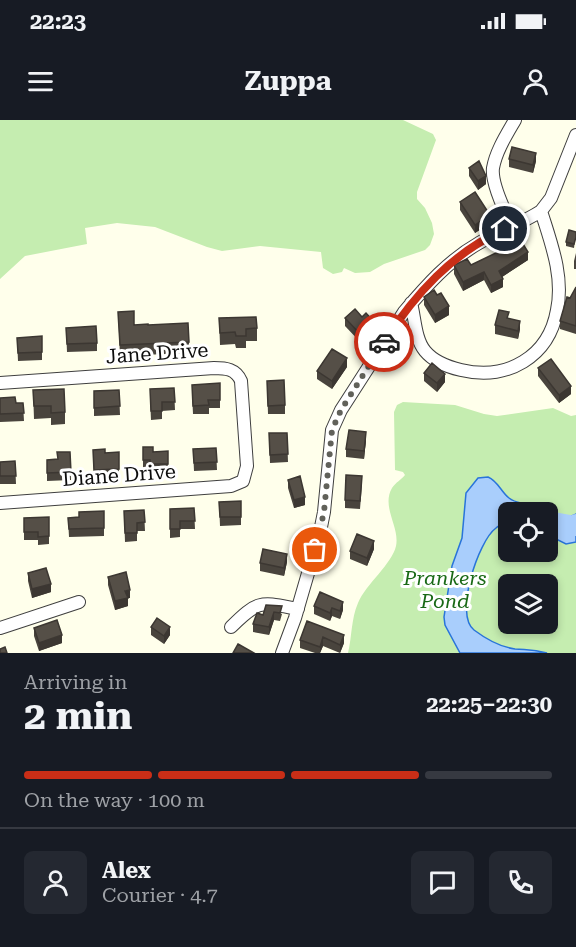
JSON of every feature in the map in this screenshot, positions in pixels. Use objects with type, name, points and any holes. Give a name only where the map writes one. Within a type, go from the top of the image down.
[{"type":"street","points":[[512,226],[493,175],[498,154],[514,120]]},
{"type":"street","points":[[282,653],[298,609],[324,512],[330,438],[335,422],[404,312],[430,282],[459,255],[477,243],[541,211],[551,198],[576,135]]},
{"type":"street","points":[[411,303],[420,343],[432,358],[444,364],[474,373],[488,374],[501,372],[530,358],[541,348],[548,337],[557,311],[559,294],[555,258],[541,211]]},
{"type":"street","name":"Jane Drive","points":[[0,383],[213,368],[235,372],[240,377],[242,386],[247,466],[245,477],[240,484]]},
{"type":"street","name":"Diane Drive","points":[[0,503],[225,487],[240,484]]},
{"type":"street","points":[[0,628],[79,602]]},
{"type":"street","points":[[231,627],[252,608],[263,603],[298,609]]},
{"type":"green space","points":[[0,120],[403,120],[433,134],[436,140],[417,192],[417,199],[425,208],[434,234],[430,245],[425,250],[384,264],[370,272],[355,273],[344,268],[342,272],[333,274],[323,268],[321,252],[260,246],[222,251],[155,227],[117,223],[85,228],[87,244],[25,256],[0,279]]},
{"type":"green space","name":"Prankers Pond","points":[[403,402],[455,405],[497,416],[553,408],[571,416],[576,415],[576,653],[348,653],[358,603],[394,553],[396,546],[396,532],[389,510],[389,495],[392,488],[405,475],[395,470],[394,412],[397,405]]},
{"type":"water","points":[[488,477],[516,502],[498,502],[498,527],[482,547],[471,578],[467,595],[468,622],[474,630],[488,639],[509,648],[547,653],[460,653],[445,625],[444,617],[452,566],[462,538],[466,493],[478,478]]},
{"type":"water","points":[[576,514],[576,542],[566,544],[558,540],[558,522]]},
{"type":"building","points":[[512,147],[536,153],[533,165],[509,159]]},
{"type":"building","points":[[479,161],[486,176],[478,181],[469,168]]},
{"type":"building","points":[[475,192],[490,215],[475,225],[460,202]]},
{"type":"building","points":[[569,230],[576,232],[574,244],[566,242]]},
{"type":"building","points":[[508,238],[512,244],[520,239],[528,252],[499,271],[503,279],[491,285],[484,272],[463,282],[454,265],[467,259],[471,265],[500,251],[497,245]]},
{"type":"building","points":[[576,287],[576,326],[560,321],[567,297],[570,298]]},
{"type":"building","points":[[434,290],[437,295],[441,293],[449,306],[435,315],[424,297]]},
{"type":"building","points":[[355,309],[362,317],[366,313],[376,324],[363,337],[345,318]]},
{"type":"building","points":[[499,310],[509,312],[507,318],[520,321],[518,331],[495,325]]},
{"type":"building","points":[[134,311],[134,325],[188,323],[189,342],[120,345],[118,312]]},
{"type":"building","points":[[256,317],[257,328],[246,329],[246,336],[236,336],[235,332],[220,333],[219,318]]},
{"type":"building","points":[[96,326],[97,343],[67,344],[66,328]]},
{"type":"building","points":[[42,336],[42,352],[18,353],[17,338]]},
{"type":"building","points":[[332,349],[347,358],[332,381],[317,371]]},
{"type":"building","points":[[551,359],[571,386],[559,395],[538,368]]},
{"type":"building","points":[[432,363],[445,374],[437,383],[424,373]]},
{"type":"building","points":[[284,380],[285,405],[268,406],[267,381]]},
{"type":"building","points":[[220,383],[220,400],[208,400],[209,405],[193,406],[192,385]]},
{"type":"building","points":[[174,388],[175,402],[162,402],[162,411],[151,411],[150,389]]},
{"type":"building","points":[[64,389],[65,412],[51,413],[51,406],[34,406],[33,390]]},
{"type":"building","points":[[119,390],[120,406],[94,408],[94,391]]},
{"type":"building","points":[[15,397],[16,403],[23,403],[24,413],[0,414],[0,398]]},
{"type":"building","points":[[349,430],[366,432],[364,451],[346,449]]},
{"type":"building","points":[[269,433],[287,433],[288,454],[270,455]]},
{"type":"building","points":[[143,447],[153,447],[153,452],[168,451],[168,464],[150,464],[150,460],[143,460]]},
{"type":"building","points":[[216,448],[217,462],[194,463],[193,449]]},
{"type":"building","points":[[105,449],[105,453],[119,452],[119,469],[94,470],[93,450]]},
{"type":"building","points":[[57,452],[70,452],[71,472],[47,473],[47,460],[58,459]]},
{"type":"building","points":[[15,461],[16,476],[0,476],[0,462]]},
{"type":"building","points":[[346,475],[362,476],[360,501],[345,500]]},
{"type":"building","points":[[300,476],[305,497],[294,500],[288,480]]},
{"type":"building","points":[[241,501],[241,517],[220,517],[219,502]]},
{"type":"building","points":[[194,508],[195,521],[180,521],[180,529],[170,529],[170,509]]},
{"type":"building","points":[[144,510],[145,522],[137,523],[137,533],[125,533],[124,511]]},
{"type":"building","points":[[104,511],[104,528],[69,529],[68,518],[79,517],[79,512]]},
{"type":"building","points":[[49,517],[49,536],[38,537],[38,532],[24,532],[24,518]]},
{"type":"building","points":[[357,534],[374,541],[367,558],[350,551]]},
{"type":"building","points":[[263,549],[287,554],[284,568],[260,563]]},
{"type":"building","points":[[46,568],[51,584],[32,589],[28,573]]},
{"type":"building","points":[[126,572],[130,590],[125,591],[128,598],[115,601],[108,577]]},
{"type":"building","points":[[320,592],[343,602],[340,611],[332,608],[330,613],[314,606]]},
{"type":"building","points":[[266,605],[282,606],[280,613],[274,612],[269,627],[253,624],[257,613],[263,615]]},
{"type":"building","points":[[157,618],[170,627],[164,636],[151,627]]},
{"type":"building","points":[[57,620],[62,635],[39,643],[34,628]]},
{"type":"building","points":[[307,621],[344,635],[340,645],[323,637],[320,647],[300,640]]},
{"type":"building","points":[[238,644],[254,653],[233,653]]},
{"type":"building","points":[[5,647],[7,653],[0,653],[0,649]]},
{"type":"waterway","points":[[558,523],[575,526],[576,524]]},
{"type":"way so far","points":[[315,550],[324,512],[332,430],[341,410],[384,342]]},
{"type":"route","points":[[384,342],[404,312],[430,282],[459,255],[505,229]]}]
